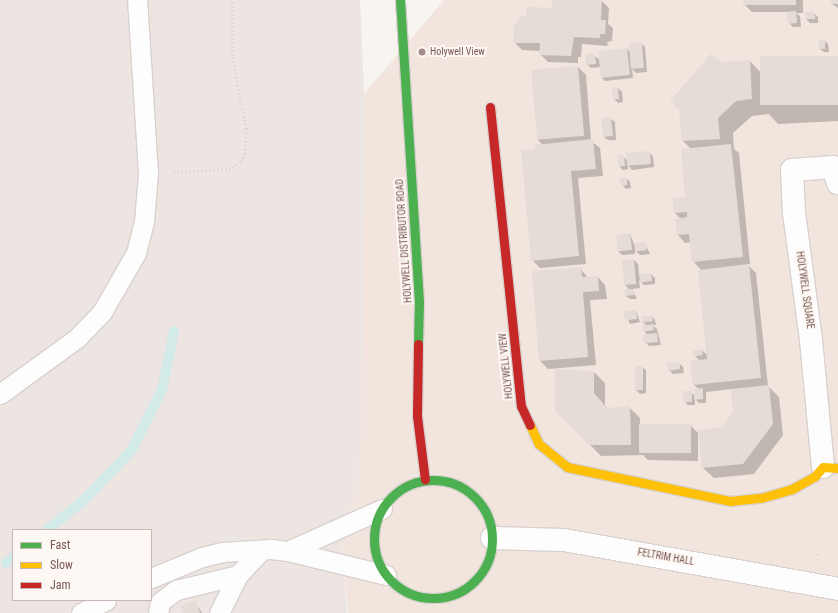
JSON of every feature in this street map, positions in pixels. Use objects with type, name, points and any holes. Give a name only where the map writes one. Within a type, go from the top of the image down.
[{"type":"street","name":"HOLYWELL DISTRIBUTOR ROAD","points":[[400,0],[419,302],[418,416],[425,480]]},
{"type":"street","name":"HOLYWELL VIEW","points":[[490,107],[521,406],[539,444],[567,467],[730,501],[761,498],[792,489],[831,468]]},
{"type":"street","name":"HOLYWELL SQUARE","points":[[831,468],[811,340],[794,213],[792,170],[833,167],[838,182]]},
{"type":"street","points":[[425,480],[442,480],[458,485],[472,494],[483,506],[490,522],[492,538],[491,552],[479,576],[458,592],[446,596],[429,598],[413,594],[398,586],[386,575],[378,560],[374,544],[375,526],[382,509],[393,495],[408,485],[425,480]]},
{"type":"street","name":"FELTRIM HALL","points":[[492,538],[564,540],[838,589]]},
{"type":"street","points":[[446,596],[446,608]]},
{"type":"lane","points":[[2,390],[77,338],[92,322],[121,283],[136,253],[144,222],[148,173],[137,0]]},
{"type":"lane","points":[[288,551],[382,509]]},
{"type":"lane","points":[[220,613],[238,575],[262,549]]},
{"type":"lane","points":[[152,578],[202,557],[241,550],[262,549],[288,551],[386,575]]},
{"type":"lane","points":[[158,613],[160,602],[176,590],[238,575]]},
{"type":"lane","points":[[80,613],[104,601]]},
{"type":"path","points":[[165,172],[229,169],[241,162],[245,154],[246,129],[232,56],[232,0]]},
{"type":"path","points":[[816,550],[819,560]]},
{"type":"shaded area","points":[[0,0],[360,0],[364,94],[362,418],[358,494],[341,526],[347,613],[0,613]]},
{"type":"shaded area","points":[[444,0],[838,0],[838,613],[348,613],[341,526],[358,494],[362,418],[364,94]]},
{"type":"building","points":[[552,0],[602,0],[601,20],[606,20],[605,34],[600,34],[600,38],[574,37],[571,56],[539,55],[540,43],[513,43],[514,26],[522,16],[526,16],[527,7],[552,8]]},
{"type":"building","points":[[743,0],[796,0],[796,5],[743,5]]},
{"type":"building","points":[[831,0],[838,0],[838,4],[831,4]]},
{"type":"building","points":[[796,11],[797,23],[788,24],[787,12]]},
{"type":"building","points":[[805,12],[815,12],[815,19],[805,19]]},
{"type":"building","points":[[825,39],[825,49],[819,49],[818,40]]},
{"type":"building","points":[[642,42],[644,68],[631,69],[629,43]]},
{"type":"building","points":[[627,48],[630,75],[601,78],[598,51]]},
{"type":"building","points":[[586,54],[595,54],[596,64],[586,65]]},
{"type":"building","points":[[711,54],[722,62],[750,60],[752,99],[736,101],[718,118],[720,139],[682,141],[679,109],[670,101]]},
{"type":"building","points":[[760,56],[838,56],[838,105],[760,105]]},
{"type":"building","points":[[578,66],[584,136],[537,140],[531,70]]},
{"type":"building","points":[[618,87],[619,99],[613,99],[612,88]]},
{"type":"building","points":[[611,117],[613,136],[603,137],[601,118]]},
{"type":"building","points":[[593,139],[596,169],[571,171],[579,256],[531,261],[521,150],[535,149],[535,145]]},
{"type":"building","points":[[731,144],[743,257],[692,262],[689,234],[677,235],[675,219],[687,217],[687,212],[674,213],[672,198],[685,197],[681,149]]},
{"type":"building","points":[[650,151],[651,164],[627,166],[626,153]]},
{"type":"building","points":[[624,155],[625,166],[618,167],[617,156]]},
{"type":"building","points":[[627,177],[627,185],[621,186],[620,178]]},
{"type":"building","points":[[630,233],[632,250],[618,252],[616,235]]},
{"type":"building","points":[[646,242],[647,250],[635,251],[634,243]]},
{"type":"building","points":[[634,259],[636,284],[624,285],[622,260]]},
{"type":"building","points":[[749,264],[761,378],[693,385],[690,361],[707,359],[698,270]]},
{"type":"building","points":[[581,267],[582,277],[598,276],[599,291],[583,292],[588,357],[539,361],[532,271]]},
{"type":"building","points":[[651,273],[652,281],[640,282],[639,274]]},
{"type":"building","points":[[625,289],[633,289],[634,295],[625,296]]},
{"type":"building","points":[[636,310],[637,319],[625,320],[624,311]]},
{"type":"building","points":[[652,315],[653,321],[642,323],[641,317]]},
{"type":"building","points":[[653,324],[654,330],[643,332],[642,326]]},
{"type":"building","points":[[657,333],[658,342],[644,343],[643,334]]},
{"type":"building","points":[[702,349],[703,355],[694,356],[693,350]]},
{"type":"building","points":[[680,362],[680,369],[668,371],[667,363]]},
{"type":"building","points":[[635,366],[643,366],[643,390],[635,390]]},
{"type":"building","points":[[555,369],[594,371],[594,393],[607,408],[630,406],[631,445],[589,445],[555,411]]},
{"type":"building","points":[[769,385],[773,424],[743,464],[702,468],[698,430],[722,427],[733,412],[731,389]]},
{"type":"building","points":[[703,388],[703,399],[694,400],[694,389]]},
{"type":"building","points":[[683,391],[692,391],[692,402],[683,402]]},
{"type":"building","points":[[639,424],[691,424],[691,453],[639,453]]},
{"type":"building","points":[[196,600],[200,613],[183,613],[180,606]]},
{"type":"waterway","points":[[48,529],[83,501],[131,451],[162,390],[174,331]]},
{"type":"waterway","points":[[6,563],[12,558]]},
{"type":"traffic: fast","points":[[400,0],[419,302],[418,344]]},
{"type":"traffic: fast","points":[[433,480],[444,481],[455,485],[466,490],[475,497],[482,506],[487,517],[491,528],[492,539],[491,550],[487,561],[482,572],[475,581],[466,588],[455,593],[444,597],[433,598],[422,597],[411,593],[400,588],[391,581],[384,572],[379,561],[375,550],[374,539],[375,528],[379,517],[384,506],[391,497],[400,490],[411,485],[422,481],[433,480]]},
{"type":"traffic: slow","points":[[530,425],[539,444],[567,467],[730,501],[761,498],[792,489],[814,477],[823,467],[838,468]]},
{"type":"traffic: jam","points":[[490,107],[521,406],[530,425]]},
{"type":"traffic: jam","points":[[418,344],[417,416],[425,480]]},
{"type":"place","name":"Holywell View","points":[[422,52]]}]
